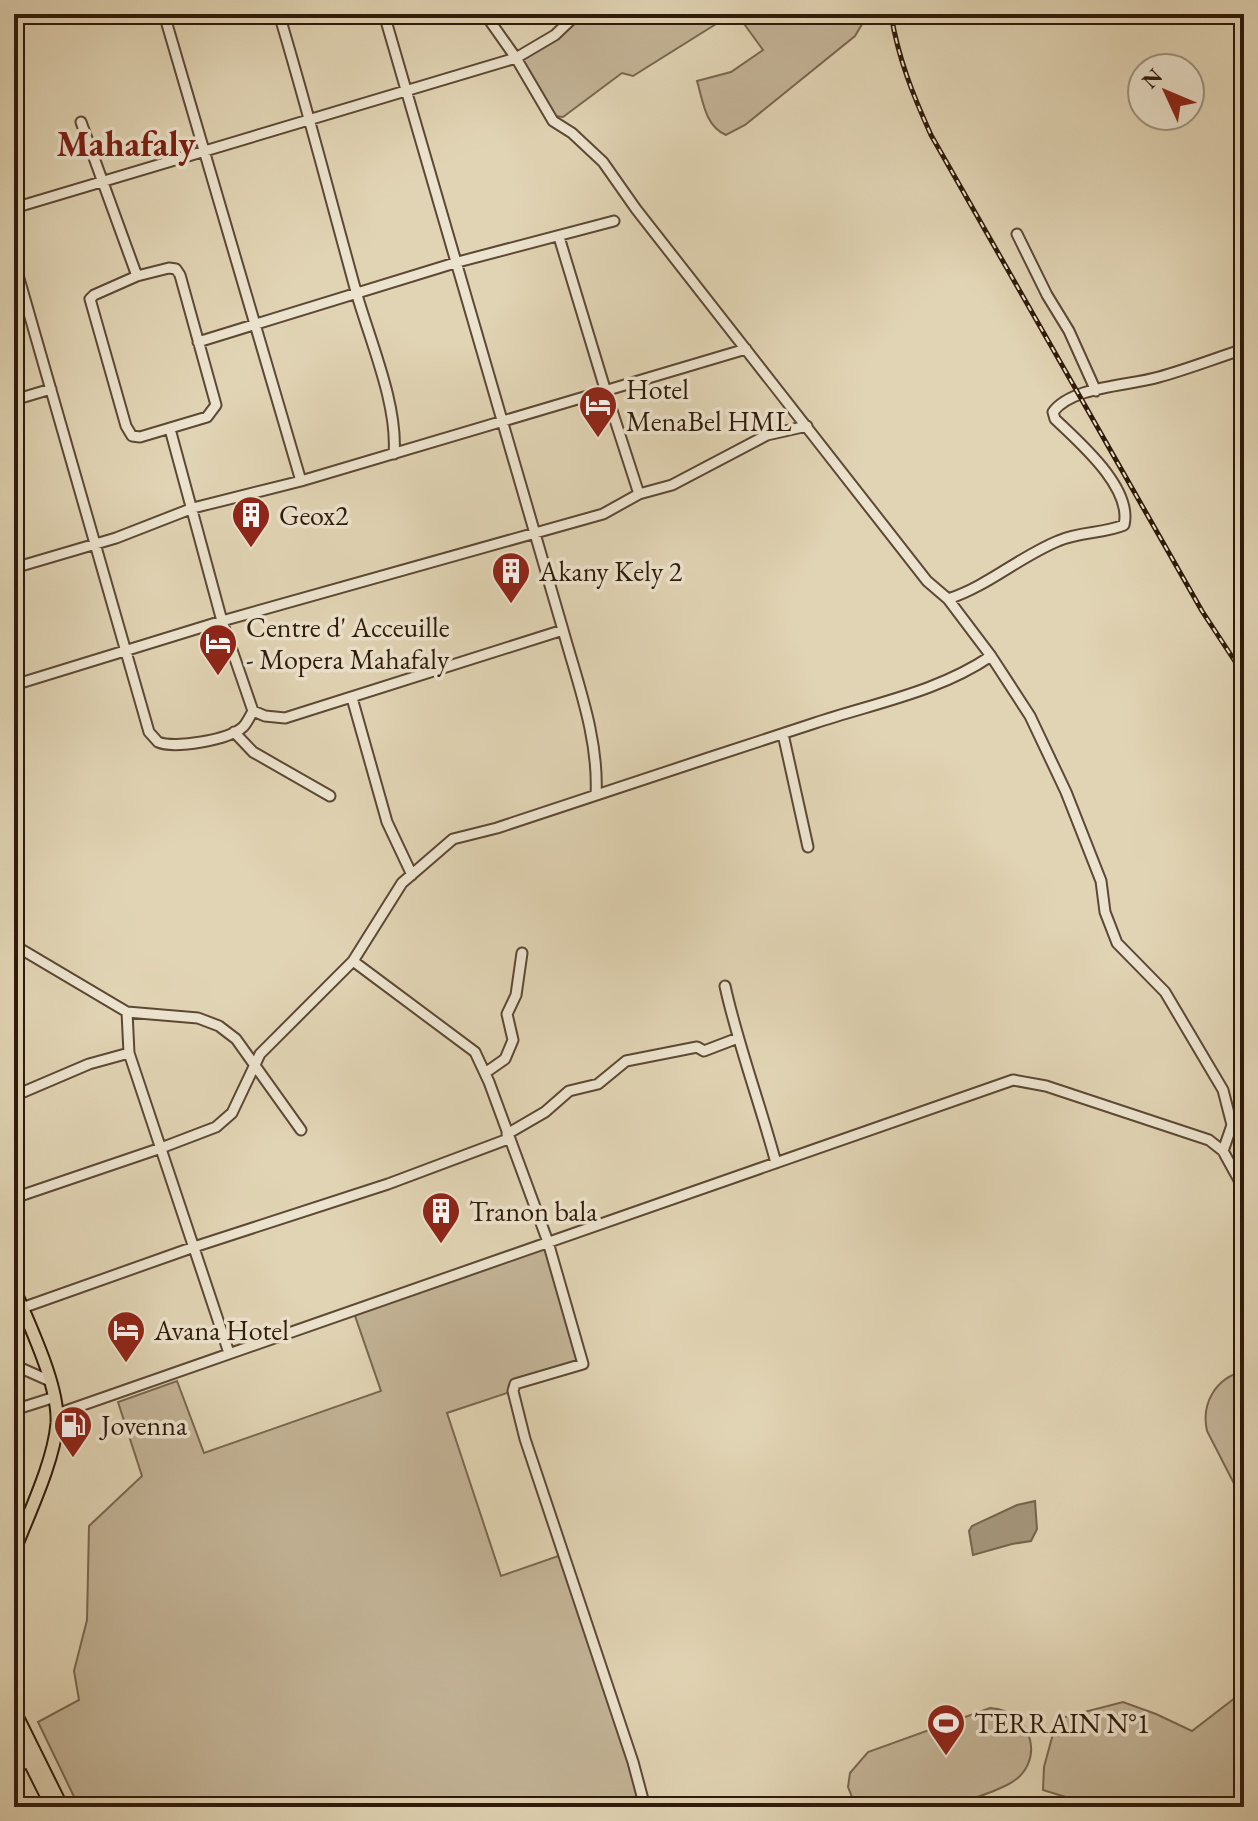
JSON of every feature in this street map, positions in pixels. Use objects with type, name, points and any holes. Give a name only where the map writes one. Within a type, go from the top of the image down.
[{"type":"main road","points":[[14,1288],[50,1381],[57,1414],[51,1451],[14,1552]]},
{"type":"main road","points":[[14,1710],[62,1807]]},
{"type":"main road","points":[[14,1731],[52,1807]]},
{"type":"street","points":[[164,14],[301,481]]},
{"type":"street","points":[[279,14],[393,417],[394,454]]},
{"type":"street","points":[[384,14],[458,262],[591,732],[597,765],[596,795]]},
{"type":"street","points":[[485,14],[516,58],[553,121],[572,133],[603,162],[636,209],[927,581],[948,599],[991,656],[1030,716],[1066,792],[1101,881],[1105,912],[1117,943],[1165,992],[1223,1090],[1232,1125],[1223,1151]]},
{"type":"street","points":[[14,208],[516,58],[555,35],[577,14]]},
{"type":"street","points":[[81,122],[137,276]]},
{"type":"street","points":[[198,342],[458,262],[614,221]]},
{"type":"street","points":[[1017,234],[1069,331],[1096,391]]},
{"type":"street","points":[[559,237],[639,494]]},
{"type":"street","points":[[14,261],[149,732],[158,742],[179,746],[234,732],[242,728],[253,711]]},
{"type":"street","points":[[169,268],[176,269],[180,275],[216,405],[207,417],[140,437],[128,432],[90,299],[137,276],[169,268]]},
{"type":"street","points":[[14,568],[116,538],[193,508],[301,481],[746,349]]},
{"type":"street","points":[[948,599],[967,592],[1055,542],[1077,533],[1111,530],[1124,525],[1127,514],[1119,493],[1094,456],[1055,419],[1053,412],[1059,404],[1078,395],[1157,378],[1244,349]]},
{"type":"street","points":[[14,400],[51,389]]},
{"type":"street","points":[[14,685],[222,621],[603,514],[639,494],[672,485],[767,435],[807,426]]},
{"type":"street","points":[[170,429],[222,621],[253,711],[285,718],[563,630]]},
{"type":"street","points":[[14,1198],[216,1127],[232,1113],[260,1054],[353,961],[402,883],[453,839],[497,828],[928,689],[972,669],[991,656]]},
{"type":"street","points":[[352,698],[387,822],[412,875]]},
{"type":"street","points":[[234,732],[253,752],[330,796]]},
{"type":"street","points":[[783,734],[808,847]]},
{"type":"street","points":[[14,945],[127,1012],[198,1018],[219,1026],[236,1039],[301,1130]]},
{"type":"street","points":[[14,961],[26,952]]},
{"type":"street","points":[[485,1073],[505,1059],[513,1040],[507,1014],[516,995],[522,953]]},
{"type":"street","points":[[353,961],[475,1052],[548,1242],[583,1364],[515,1384],[513,1391],[525,1439],[629,1748],[645,1807]]},
{"type":"street","points":[[725,986],[776,1163]]},
{"type":"street","points":[[127,1012],[129,1053],[229,1353]]},
{"type":"street","points":[[22,1308],[194,1247],[388,1184],[508,1137],[569,1091],[598,1084],[626,1061],[697,1047],[704,1051],[738,1038]]},
{"type":"street","points":[[14,1096],[89,1064],[129,1053]]},
{"type":"street","points":[[57,1414],[1013,1080],[1046,1086],[1209,1140],[1223,1151],[1244,1189]]},
{"type":"street","points":[[14,1365],[50,1381]]},
{"type":"street","points":[[14,1410],[55,1397]]},
{"type":"street","points":[[14,1772],[28,1760]]},
{"type":"shaded area","points":[[576,14],[732,14],[633,76],[622,73],[563,117],[555,116],[517,57]]},
{"type":"shaded area","points":[[737,14],[868,14],[855,36],[745,125],[726,135],[709,119],[697,81],[731,72],[763,50]]},
{"type":"shaded area","points":[[548,1242],[583,1364],[515,1384],[513,1391],[447,1413],[501,1576],[564,1554],[645,1807],[79,1807],[38,1722],[79,1700],[74,1671],[87,1620],[89,1526],[142,1476],[118,1402],[177,1381],[204,1453],[381,1391],[353,1310]]},
{"type":"shaded area","points":[[1244,1371],[1244,1503],[1207,1431],[1206,1411],[1218,1386]]},
{"type":"shaded area","points":[[1035,1501],[1037,1529],[1031,1541],[973,1555],[969,1531],[972,1526],[1017,1505]]},
{"type":"shaded area","points":[[1244,1691],[1244,1798],[1235,1807],[1098,1807],[1043,1790],[1044,1767],[1057,1719],[1123,1702],[1192,1731]]},
{"type":"shaded area","name":"TERRAIN N°1","points":[[990,1708],[1005,1711],[1017,1718],[1025,1728],[1031,1752],[1028,1765],[1020,1776],[992,1792],[933,1808],[856,1807],[848,1787],[850,1773],[868,1752]]},
{"type":"railway","points":[[891,14],[907,76],[931,135],[1202,611],[1244,675]]},
{"type":"place","name":"Hotel MenaBel HML","points":[[598,439]]},
{"type":"place","name":"Geox2","points":[[251,549]]},
{"type":"place","name":"Akany Kely 2","points":[[511,605]]},
{"type":"place","name":"Centre d' Acceuille - Mopera Mahafaly","points":[[218,677]]},
{"type":"place","name":"Tranon bala","points":[[441,1245]]},
{"type":"place","name":"Avana Hotel","points":[[126,1364]]},
{"type":"place","name":"Jovenna","points":[[73,1459]]},
{"type":"place","name":"TERRAIN N°1","points":[[946,1757]]},
{"type":"district","name":"Mahafaly","points":[[126,143]]}]
